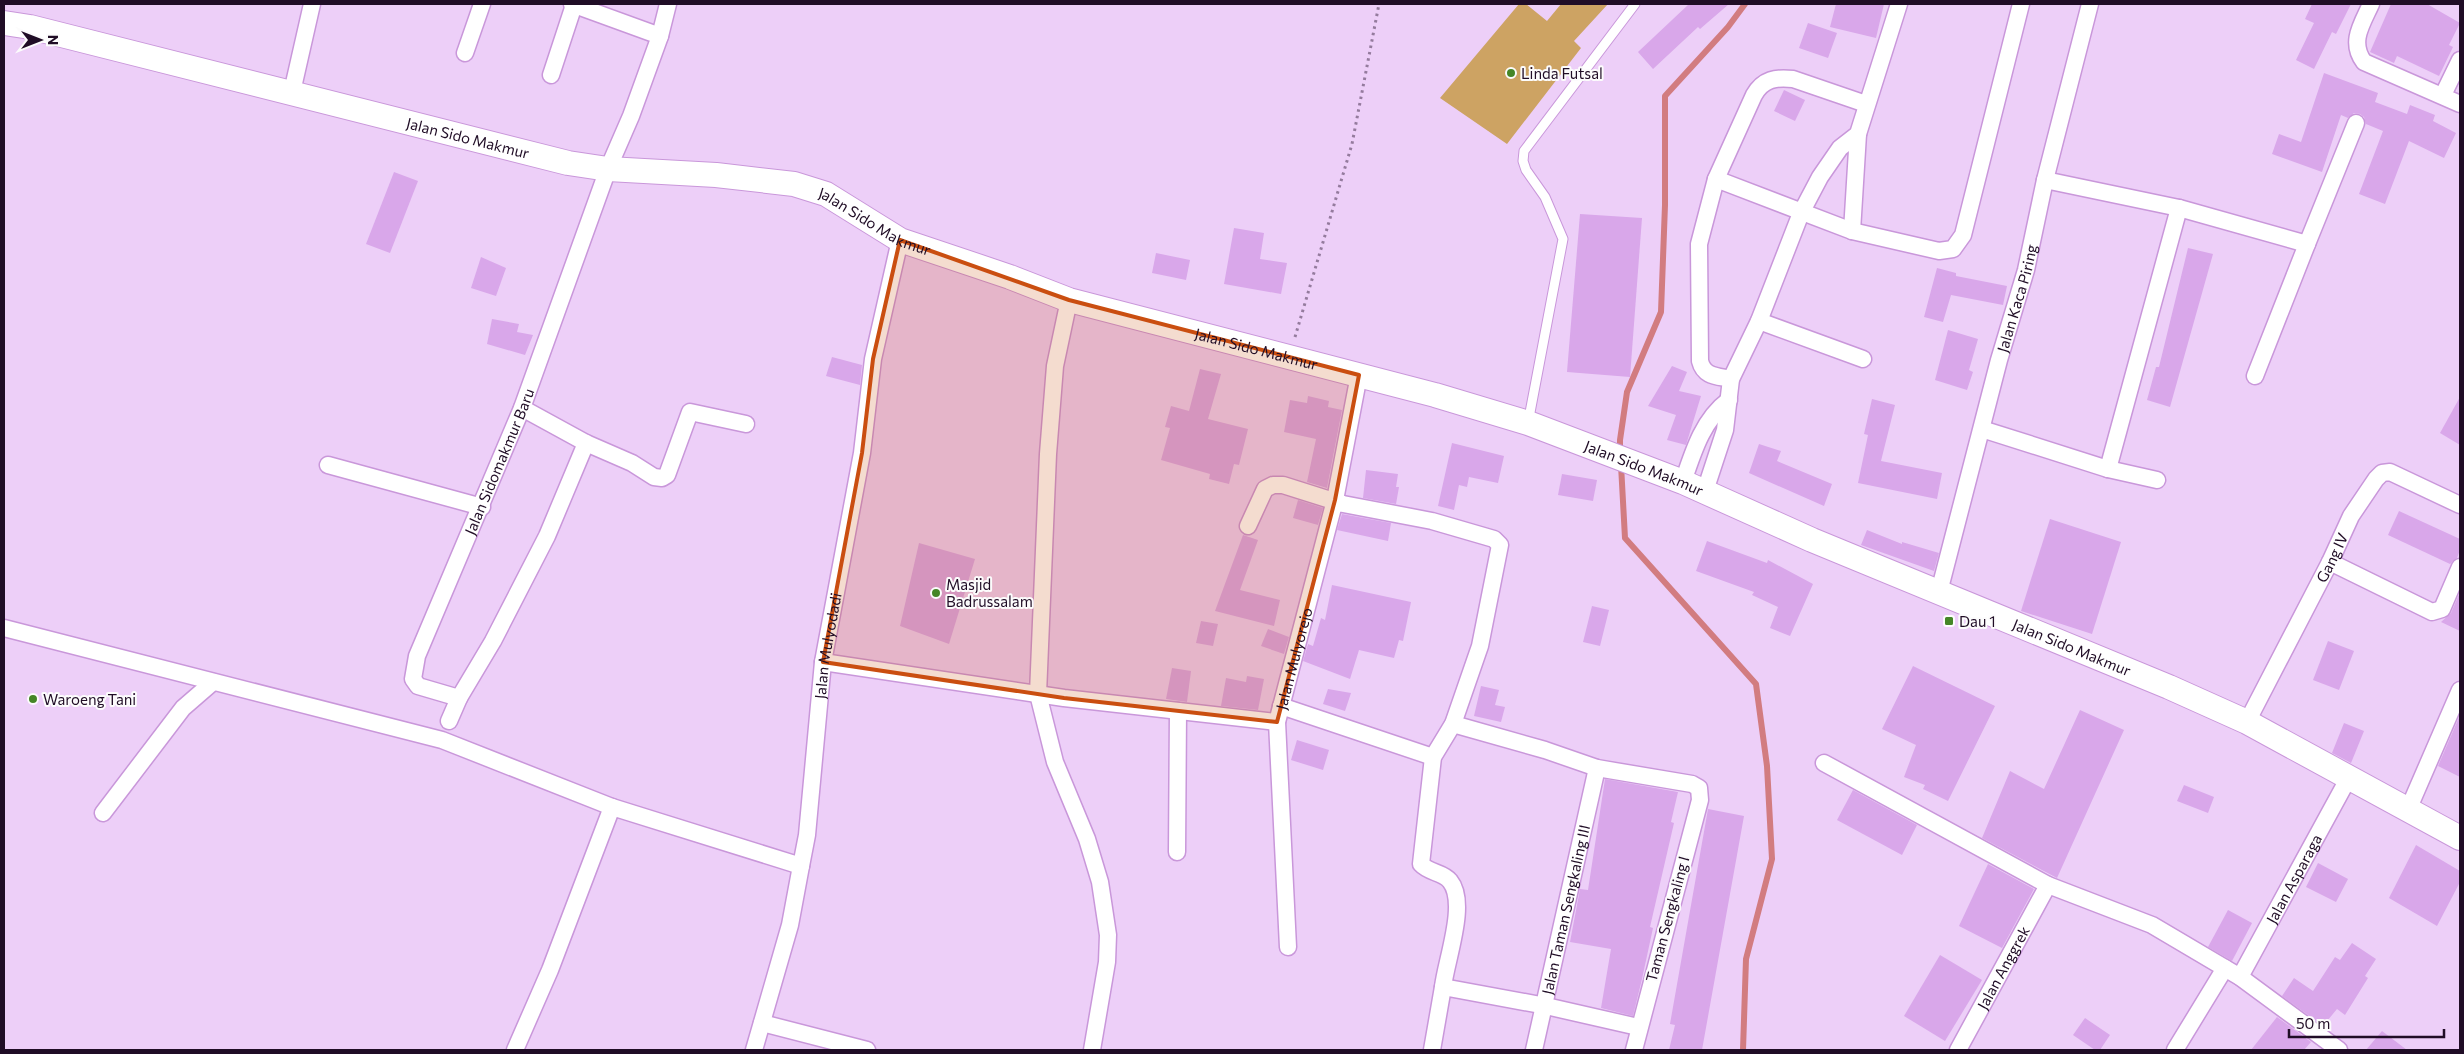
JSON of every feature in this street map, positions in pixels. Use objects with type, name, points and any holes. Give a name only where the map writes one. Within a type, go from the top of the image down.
[{"type":"main road","name":"Jalan Sido Makmur","points":[[4,23],[30,27],[292,92],[568,163],[608,169],[716,174],[794,184],[826,194],[900,240],[1010,277],[1068,300],[1359,375],[1528,423],[1705,491],[1812,540],[2169,687],[2247,722],[2348,779],[2460,838]]},
{"type":"street","points":[[292,92],[312,4]]},
{"type":"street","points":[[465,53],[482,4]]},
{"type":"street","points":[[551,75],[573,4],[660,36]]},
{"type":"street","name":"Jalan Sidomakmur Baru","points":[[459,698],[418,686],[413,679],[417,656],[482,507],[522,408],[608,169],[631,116],[660,36],[668,4]]},
{"type":"street","points":[[1852,231],[1858,134],[1899,4]]},
{"type":"street","points":[[1716,179],[1852,231],[1939,251],[1947,251],[1958,244],[1963,236],[2021,4]]},
{"type":"street","name":"Jalan Kaca Piring","points":[[1939,592],[1999,360],[2026,270],[2045,180],[2090,4]]},
{"type":"street","points":[[2370,4],[2357,44],[2357,53],[2364,62],[2460,104]]},
{"type":"street","points":[[2443,95],[2460,60]]},
{"type":"street","points":[[1731,379],[1709,375],[1700,362],[1699,244],[1716,179],[1754,95],[1758,87],[1767,80],[1793,79],[1866,104]]},
{"type":"street","points":[[2255,376],[2356,123]]},
{"type":"street","points":[[1705,491],[1725,430],[1731,379],[1759,321],[1801,213],[1820,177],[1840,148],[1858,134]]},
{"type":"street","points":[[2045,180],[2179,208],[2307,244]]},
{"type":"street","points":[[2108,469],[2179,208]]},
{"type":"street","name":"Jalan Mulyodadi","points":[[754,1050],[790,925],[807,835],[823,662],[862,453],[873,359],[900,240]]},
{"type":"street","points":[[1068,300],[1056,366],[1048,454],[1046,695],[1055,762],[1087,839],[1100,882],[1108,935],[1107,962],[1092,1050]]},
{"type":"street","points":[[1759,321],[1863,359]]},
{"type":"street","name":"Jalan Mulyorejo","points":[[1288,947],[1277,722],[1335,500],[1359,375]]},
{"type":"street","points":[[1683,482],[1692,455],[1709,419],[1716,410],[1729,400]]},
{"type":"street","points":[[522,408],[586,443],[632,463],[654,477],[662,478],[667,475],[690,412],[746,424]]},
{"type":"street","points":[[1982,429],[2108,469],[2157,480]]},
{"type":"street","points":[[449,721],[459,698],[493,641],[546,536],[586,443]]},
{"type":"street","points":[[328,464],[482,507]]},
{"type":"street","name":"Gang IV","points":[[2247,722],[2330,562],[2350,516],[2376,479],[2382,474],[2390,472],[2460,505]]},
{"type":"street","points":[[1248,526],[1265,489],[1273,485],[1283,485],[1343,504],[1432,521],[1494,539],[1500,545],[1480,646],[1453,724],[1433,757],[1421,864],[1427,871],[1446,878],[1451,883],[1458,904],[1432,1050]]},
{"type":"street","points":[[2330,562],[2432,612],[2442,609],[2460,567]]},
{"type":"street","points":[[4,628],[442,740],[612,807],[801,866]]},
{"type":"street","points":[[823,662],[1046,695],[1277,722]]},
{"type":"street","points":[[103,813],[183,708],[213,682]]},
{"type":"street","points":[[2408,810],[2460,690]]},
{"type":"street","points":[[1281,706],[1433,757]]},
{"type":"street","points":[[1177,852],[1178,711]]},
{"type":"street","points":[[1453,724],[1597,768]]},
{"type":"street","points":[[1824,763],[2048,885],[2152,925],[2240,978],[2338,1050]]},
{"type":"street","name":"Taman Sengkaling I","points":[[1597,768],[1692,784],[1699,788],[1700,800],[1638,1027],[1634,1050]]},
{"type":"street","name":"Jalan Taman Sengkaling III","points":[[1534,1050],[1546,1006],[1597,768]]},
{"type":"street","name":"Jalan Asparaga","points":[[2240,978],[2348,779]]},
{"type":"street","points":[[515,1050],[550,970],[612,807]]},
{"type":"street","name":"Jalan Anggrek","points":[[1958,1050],[2048,885]]},
{"type":"street","points":[[2175,1050],[2225,968]]},
{"type":"street","points":[[1443,987],[1546,1006],[1638,1027]]},
{"type":"street","points":[[762,1023],[867,1050]]},
{"type":"lane","points":[[1528,423],[1563,239],[1544,197],[1526,170],[1523,161],[1524,151],[1635,4]]},
{"type":"path","points":[[1289,357],[1352,144],[1379,4]]},
{"type":"highlighted area","points":[[900,240],[1069,300],[1359,375],[1335,500],[1277,722],[1064,698],[823,662],[862,453],[873,359]]},
{"type":"shaded area","name":"Linda Futsal","points":[[1519,4],[1526,4],[1547,21],[1561,4],[1608,4],[1574,41],[1581,48],[1507,144],[1440,98]]},
{"type":"building","points":[[1689,4],[1729,4],[1700,29],[1698,27],[1653,69],[1638,52]]},
{"type":"building","points":[[1836,4],[1884,4],[1876,38],[1830,27]]},
{"type":"building","points":[[2312,4],[2351,4],[2336,34],[2332,32],[2314,69],[2296,60],[2314,23],[2305,19]]},
{"type":"building","points":[[2391,4],[2427,4],[2460,23],[2449,45],[2453,47],[2439,76],[2397,56],[2394,63],[2370,52]]},
{"type":"building","points":[[1808,23],[1837,33],[1828,58],[1799,48]]},
{"type":"building","points":[[2324,73],[2378,93],[2375,102],[2407,114],[2410,105],[2435,115],[2433,121],[2456,133],[2444,158],[2409,141],[2385,204],[2359,194],[2383,131],[2366,124],[2364,117],[2360,114],[2354,113],[2348,118],[2341,115],[2322,172],[2272,154],[2279,134],[2301,142]]},
{"type":"building","points":[[1784,90],[1805,100],[1795,121],[1774,111]]},
{"type":"building","points":[[394,172],[418,181],[390,253],[366,244]]},
{"type":"building","points":[[1580,214],[1642,218],[1630,377],[1567,372]]},
{"type":"building","points":[[1234,228],[1264,233],[1260,259],[1287,263],[1281,294],[1224,284]]},
{"type":"building","points":[[2188,248],[2213,254],[2170,407],[2147,400],[2156,367],[2159,367]]},
{"type":"building","points":[[1156,253],[1190,260],[1186,280],[1152,273]]},
{"type":"building","points":[[481,257],[506,268],[496,296],[471,288]]},
{"type":"building","points":[[1937,268],[1956,273],[1956,276],[2007,286],[2003,305],[1951,295],[1943,322],[1924,317]]},
{"type":"building","points":[[492,319],[519,324],[517,332],[533,335],[525,355],[487,344]]},
{"type":"building","points":[[1948,330],[1978,339],[1969,370],[1973,372],[1967,390],[1935,380]]},
{"type":"building","points":[[832,357],[862,365],[860,385],[826,376]]},
{"type":"building","points":[[1672,366],[1687,372],[1679,391],[1701,396],[1686,445],[1667,440],[1676,415],[1648,406]]},
{"type":"building","points":[[1200,369],[1221,374],[1208,419],[1248,429],[1239,465],[1234,464],[1229,484],[1209,479],[1210,474],[1161,460],[1170,428],[1165,427],[1171,406],[1189,411]]},
{"type":"building","points":[[1308,396],[1329,401],[1328,407],[1342,410],[1327,488],[1307,482],[1316,439],[1284,432],[1290,400],[1307,403]]},
{"type":"building","points":[[2460,397],[2460,445],[2440,433]]},
{"type":"building","points":[[1872,399],[1895,405],[1881,461],[1942,473],[1937,499],[1858,483],[1868,435],[1864,434]]},
{"type":"building","points":[[1452,443],[1504,456],[1498,483],[1469,477],[1467,487],[1459,485],[1454,510],[1438,506]]},
{"type":"building","points":[[1759,444],[1781,451],[1777,461],[1832,484],[1824,506],[1749,473]]},
{"type":"building","points":[[1366,470],[1398,474],[1396,487],[1399,487],[1396,504],[1363,498]]},
{"type":"building","points":[[1562,474],[1597,480],[1593,501],[1558,495]]},
{"type":"building","points":[[1298,500],[1323,508],[1318,525],[1293,518]]},
{"type":"building","points":[[2399,511],[2460,539],[2460,550],[2457,558],[2450,564],[2388,535]]},
{"type":"building","points":[[1342,514],[1391,523],[1388,541],[1337,530]]},
{"type":"building","points":[[2050,519],[2121,542],[2092,634],[2021,611]]},
{"type":"building","points":[[1867,530],[1902,544],[1902,542],[1939,553],[1934,571],[1861,545]]},
{"type":"building","points":[[1243,535],[1258,540],[1240,590],[1280,600],[1274,626],[1215,611]]},
{"type":"building","points":[[1707,541],[1767,563],[1768,560],[1813,584],[1790,636],[1770,628],[1778,607],[1752,595],[1754,592],[1696,571]]},
{"type":"building","name":"Masjid Badrussalam","points":[[919,543],[975,559],[949,644],[900,626]]},
{"type":"building","points":[[1332,585],[1411,602],[1403,641],[1399,640],[1394,658],[1359,650],[1350,679],[1303,661],[1308,644],[1313,646],[1321,618],[1325,620]]},
{"type":"building","points":[[2460,592],[2460,631],[2441,622],[2451,613]]},
{"type":"building","points":[[1592,606],[1609,610],[1600,646],[1583,642]]},
{"type":"building","points":[[1201,621],[1218,624],[1213,646],[1196,643]]},
{"type":"building","points":[[1268,629],[1289,637],[1284,654],[1261,646]]},
{"type":"building","points":[[2328,641],[2354,651],[2339,690],[2313,680]]},
{"type":"building","points":[[1913,666],[1995,706],[1948,801],[1923,789],[1925,785],[1904,777],[1916,745],[1882,729]]},
{"type":"building","points":[[1172,668],[1191,671],[1187,702],[1166,699]]},
{"type":"building","points":[[1247,676],[1264,679],[1258,710],[1221,706],[1226,678],[1246,682]]},
{"type":"building","points":[[1481,686],[1499,690],[1495,705],[1505,707],[1501,722],[1474,716]]},
{"type":"building","points":[[1328,689],[1351,693],[1345,711],[1323,704]]},
{"type":"building","points":[[2080,710],[2124,730],[2057,878],[1982,838],[2010,771],[2044,789]]},
{"type":"building","points":[[2460,715],[2460,777],[2438,766]]},
{"type":"building","points":[[2344,723],[2364,731],[2351,763],[2332,753]]},
{"type":"building","points":[[1297,740],[1329,750],[1323,770],[1291,760]]},
{"type":"building","points":[[1605,779],[1678,792],[1671,822],[1674,823],[1650,927],[1653,928],[1633,1016],[1601,1008],[1611,949],[1570,942],[1580,889],[1588,890]]},
{"type":"building","points":[[2184,785],[2214,797],[2208,813],[2177,801]]},
{"type":"building","points":[[1853,790],[1917,825],[1902,855],[1837,820]]},
{"type":"building","points":[[1708,809],[1744,816],[1702,1050],[1669,1050],[1675,1025],[1670,1024]]},
{"type":"building","points":[[2416,845],[2460,871],[2460,882],[2437,926],[2389,898]]},
{"type":"building","points":[[2318,863],[2348,879],[2336,902],[2306,887]]},
{"type":"building","points":[[1988,864],[2034,889],[2002,948],[1959,926]]},
{"type":"building","points":[[2228,910],[2252,923],[2232,961],[2208,947]]},
{"type":"building","points":[[2352,943],[2376,959],[2365,976],[2368,978],[2345,1015],[2337,1009],[2323,1026],[2282,996],[2294,978],[2313,991],[2335,957],[2340,960]]},
{"type":"building","points":[[1940,955],[1982,980],[1945,1041],[1904,1016]]},
{"type":"building","points":[[2277,1017],[2311,1042],[2304,1050],[2251,1050]]},
{"type":"building","points":[[2085,1018],[2110,1035],[2100,1050],[2095,1050],[2073,1035]]},
{"type":"building","points":[[2382,1031],[2407,1050],[2366,1050]]},
{"type":"waterway","points":[[1620,452],[1627,392],[1661,312],[1665,205],[1665,96],[1728,27],[1745,4]]},
{"type":"waterway","points":[[1621,465],[1625,538],[1756,684],[1767,766],[1772,859],[1746,959],[1743,1050]]},
{"type":"place","name":"Linda Futsal","points":[[1511,73]]},
{"type":"place","name":"Masjid Badrussalam","points":[[936,593]]},
{"type":"place","name":"Dau 1","points":[[1949,621]]},
{"type":"place","name":"Waroeng Tani","points":[[33,699]]}]
